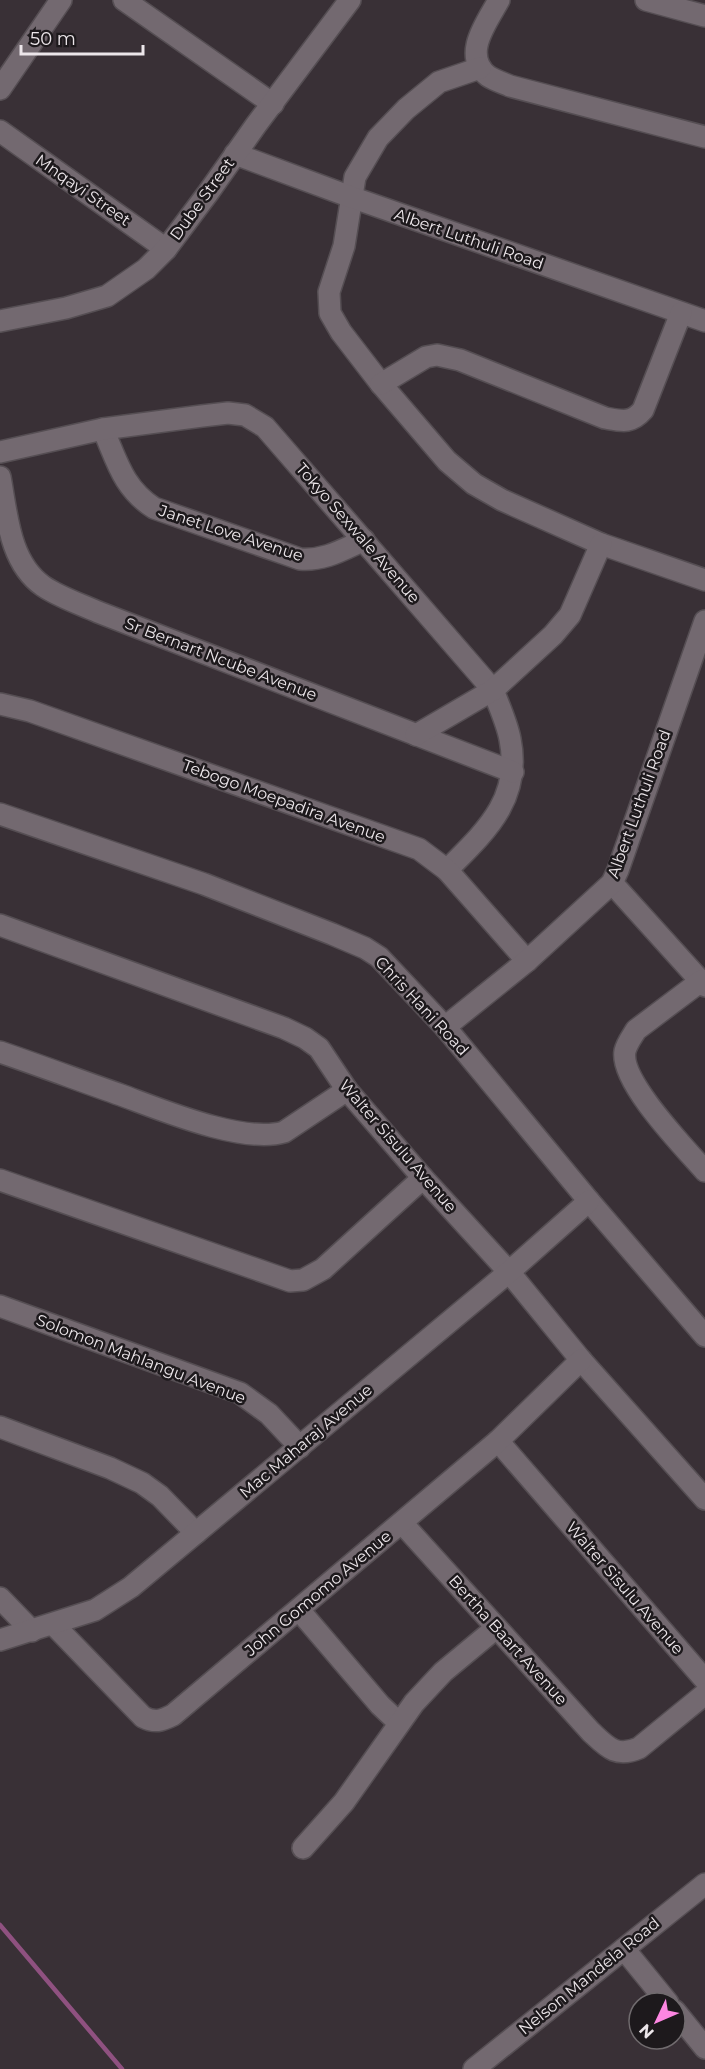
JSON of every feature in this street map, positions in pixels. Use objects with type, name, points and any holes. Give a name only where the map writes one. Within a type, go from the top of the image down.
[{"type":"street","points":[[0,90],[61,0]]},
{"type":"street","points":[[124,0],[273,104]]},
{"type":"street","name":"Dube Street","points":[[0,321],[66,308],[107,296],[146,269],[166,249],[350,0]]},
{"type":"street","points":[[499,0],[479,37],[475,53],[480,68],[489,77],[510,86],[705,137]]},
{"type":"street","points":[[646,0],[705,16]]},
{"type":"street","points":[[480,68],[439,82],[406,109],[378,138],[355,177],[344,246],[329,292],[330,313],[341,332],[381,384],[447,461],[474,484],[502,500],[601,544],[705,580]]},
{"type":"street","name":"Mnqayi Street","points":[[0,131],[166,249]]},
{"type":"street","name":"Albert Luthuli Road","points":[[234,154],[705,321]]},
{"type":"street","points":[[381,384],[426,357],[437,355],[460,360],[605,418],[629,420],[637,418],[644,410],[681,313]]},
{"type":"street","name":"Tokyo Sexwale Avenue","points":[[0,452],[103,429],[228,413],[245,415],[265,427],[493,690],[510,737],[513,772],[496,818],[482,836],[447,870]]},
{"type":"street","name":"Janet Love Avenue","points":[[103,429],[125,480],[141,500],[154,508],[300,559],[314,560],[330,556],[364,540]]},
{"type":"street","name":"Sr Bernart Ncube Avenue","points":[[0,477],[12,540],[18,557],[32,576],[44,586],[98,612],[513,772]]},
{"type":"street","points":[[416,735],[493,690],[553,635],[570,615],[601,544]]},
{"type":"street","name":"Albert Luthuli Road","points":[[445,1027],[527,961],[612,883],[705,621]]},
{"type":"street","name":"Tebogo Moepadira Avenue","points":[[0,704],[30,711],[418,849],[447,870],[527,961]]},
{"type":"street","name":"Chris Hani Road","points":[[0,814],[204,884],[365,948],[379,957],[445,1027],[589,1201],[705,1336]]},
{"type":"street","points":[[612,883],[703,984],[636,1030],[624,1052],[626,1066],[633,1083],[705,1171]]},
{"type":"street","name":"Walter Sisulu Avenue","points":[[0,925],[273,1024],[305,1038],[319,1048],[347,1090],[509,1272],[581,1360],[705,1499]]},
{"type":"street","points":[[0,1052],[165,1111],[236,1132],[260,1135],[284,1132],[347,1090]]},
{"type":"street","points":[[0,1180],[290,1281],[303,1280],[323,1269],[423,1178]]},
{"type":"street","name":"Mac Maharaj Avenue","points":[[0,1640],[95,1610],[131,1587],[509,1272],[589,1201]]},
{"type":"street","name":"Solomon Mahlangu Avenue","points":[[0,1306],[240,1393],[269,1414],[300,1447]]},
{"type":"street","name":"John Gomomo Avenue","points":[[54,1624],[143,1717],[154,1722],[173,1715],[498,1441],[581,1360]]},
{"type":"street","points":[[0,1427],[110,1468],[142,1483],[160,1496],[196,1533]]},
{"type":"street","name":"Walter Sisulu Avenue","points":[[498,1441],[705,1680]]},
{"type":"street","name":"Bertha Baart Avenue","points":[[402,1523],[591,1732],[611,1749],[628,1753],[639,1748],[705,1694]]},
{"type":"street","points":[[0,1598],[32,1631]]},
{"type":"street","points":[[298,1610],[399,1723]]},
{"type":"street","points":[[303,1848],[344,1802],[399,1723],[430,1685],[496,1628]]},
{"type":"street","name":"Nelson Mandela Road","points":[[474,2069],[705,1884]]},
{"type":"street","points":[[624,1948],[659,1991]]},
{"type":"street","points":[[687,2026],[705,2048]]},
{"type":"waterway","points":[[0,1925],[122,2069]]}]
